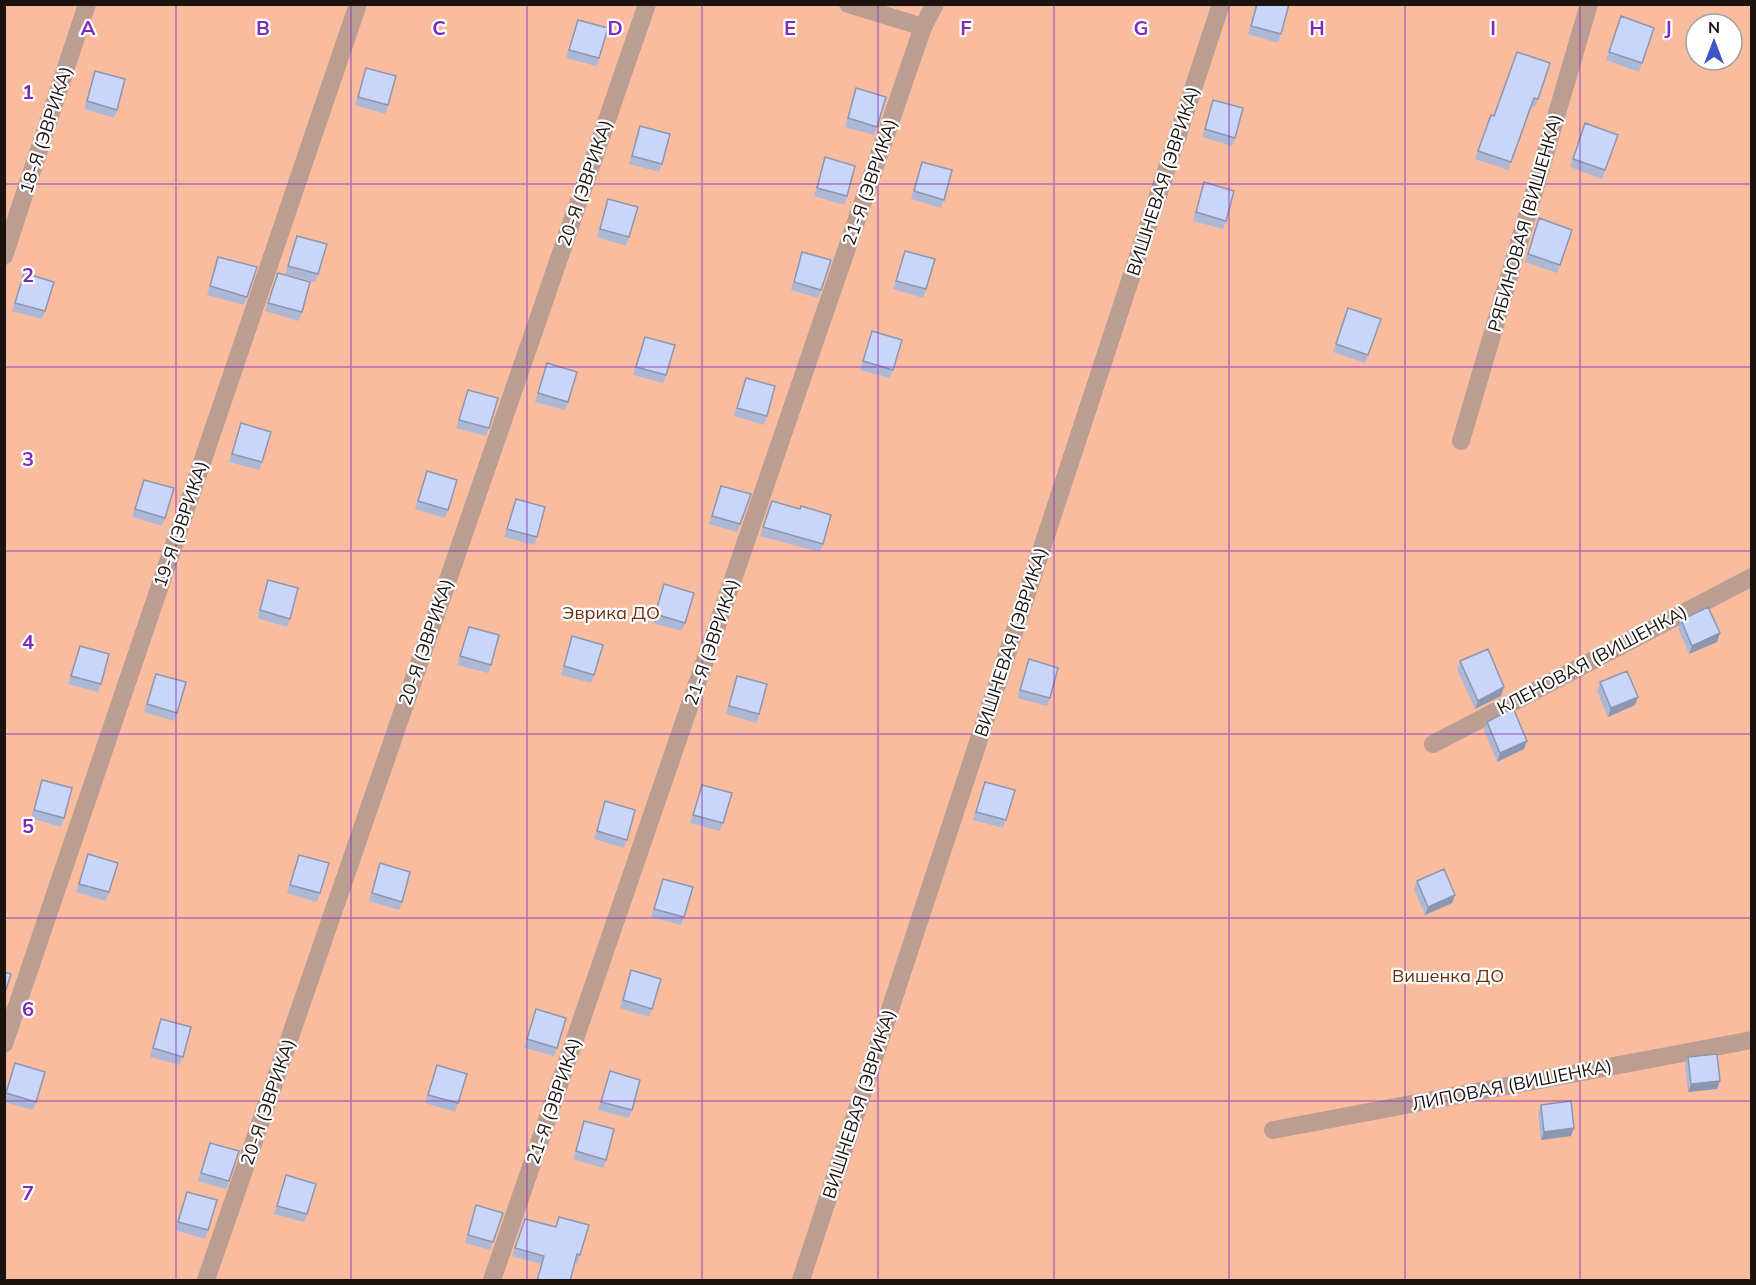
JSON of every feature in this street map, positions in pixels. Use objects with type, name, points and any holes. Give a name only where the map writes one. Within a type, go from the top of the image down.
[{"type":"lane","name":"18-Я (ЭВРИКА)","points":[[4,256],[87,4]]},
{"type":"lane","name":"19-Я (ЭВРИКА)","points":[[4,1044],[358,4]]},
{"type":"lane","name":"20-Я (ЭВРИКА)","points":[[206,1281],[647,4]]},
{"type":"lane","points":[[848,4],[923,27]]},
{"type":"lane","name":"21-Я (ЭВРИКА)","points":[[492,1281],[923,27],[935,4]]},
{"type":"lane","name":"ВИШНЕВАЯ (ЭВРИКА)","points":[[801,1281],[1221,4]]},
{"type":"lane","name":"РЯБИНОВАЯ (ВИШЕНКА)","points":[[1461,441],[1589,4]]},
{"type":"lane","name":"КЛЕНОВАЯ (ВИШЕНКА)","points":[[1433,744],[1752,577]]},
{"type":"lane","name":"ЛИПОВАЯ (ВИШЕНКА)","points":[[1273,1130],[1752,1040]]},
{"type":"green space","name":"Эврика ДО","points":[[5,5],[1751,5],[1751,1280],[5,1280]]},
{"type":"building","points":[[1257,4],[1289,4],[1281,34],[1251,26]]},
{"type":"building","points":[[1621,16],[1654,28],[1642,63],[1609,52]]},
{"type":"building","points":[[578,20],[608,28],[599,58],[569,50]]},
{"type":"building","points":[[1517,52],[1550,63],[1538,99],[1534,98],[1511,162],[1478,151],[1491,115],[1494,116]]},
{"type":"building","points":[[366,68],[396,76],[388,105],[358,97]]},
{"type":"building","points":[[95,71],[125,79],[117,110],[87,101]]},
{"type":"building","points":[[856,88],[886,97],[877,127],[848,118]]},
{"type":"building","points":[[1213,100],[1243,108],[1235,138],[1205,129]]},
{"type":"building","points":[[1585,123],[1618,135],[1605,170],[1573,159]]},
{"type":"building","points":[[640,126],[670,134],[662,164],[632,156]]},
{"type":"building","points":[[825,157],[855,166],[847,196],[817,188]]},
{"type":"building","points":[[922,162],[952,170],[944,200],[914,191]]},
{"type":"building","points":[[1204,182],[1234,191],[1226,221],[1196,212]]},
{"type":"building","points":[[608,199],[638,207],[629,237],[600,229]]},
{"type":"building","points":[[1539,218],[1572,230],[1560,265],[1528,254]]},
{"type":"building","points":[[297,236],[327,244],[318,274],[288,266]]},
{"type":"building","points":[[905,251],[935,259],[926,289],[896,281]]},
{"type":"building","points":[[802,252],[831,260],[821,290],[794,282]]},
{"type":"building","points":[[218,257],[257,267],[247,297],[210,286]]},
{"type":"building","points":[[24,273],[54,282],[45,311],[15,303]]},
{"type":"building","points":[[278,273],[310,282],[302,312],[268,303]]},
{"type":"building","points":[[1348,308],[1381,319],[1368,355],[1336,344]]},
{"type":"building","points":[[872,331],[902,340],[893,370],[863,361]]},
{"type":"building","points":[[645,337],[675,345],[666,375],[636,367]]},
{"type":"building","points":[[547,363],[577,372],[568,402],[538,393]]},
{"type":"building","points":[[746,378],[775,386],[767,416],[737,408]]},
{"type":"building","points":[[468,390],[498,398],[489,428],[459,420]]},
{"type":"building","points":[[241,423],[271,432],[262,462],[232,454]]},
{"type":"building","points":[[427,471],[457,480],[448,510],[418,501]]},
{"type":"building","points":[[144,480],[174,488],[165,518],[135,509]]},
{"type":"building","points":[[721,486],[751,494],[740,524],[712,516]]},
{"type":"building","points":[[516,499],[545,507],[537,537],[507,529]]},
{"type":"building","points":[[772,501],[800,509],[801,506],[831,515],[823,544],[763,527]]},
{"type":"building","points":[[268,580],[298,588],[290,619],[260,610]]},
{"type":"building","points":[[664,584],[694,593],[685,623],[655,614]]},
{"type":"building","points":[[1708,607],[1720,633],[1692,646],[1681,620]]},
{"type":"building","points":[[469,627],[499,635],[491,665],[460,656]]},
{"type":"building","points":[[572,636],[603,645],[594,675],[564,666]]},
{"type":"building","points":[[80,646],[109,654],[101,684],[71,676]]},
{"type":"building","points":[[1488,649],[1504,687],[1478,701],[1460,661]]},
{"type":"building","points":[[1029,659],[1058,668],[1050,698],[1020,690]]},
{"type":"building","points":[[1627,671],[1638,697],[1611,708],[1600,682]]},
{"type":"building","points":[[156,674],[186,682],[177,713],[147,704]]},
{"type":"building","points":[[737,676],[767,684],[759,714],[729,706]]},
{"type":"building","points":[[1513,708],[1527,741],[1500,753],[1487,722]]},
{"type":"building","points":[[42,780],[72,788],[64,818],[34,810]]},
{"type":"building","points":[[985,782],[1015,790],[1006,820],[976,812]]},
{"type":"building","points":[[702,785],[732,793],[723,823],[693,815]]},
{"type":"building","points":[[605,801],[635,810],[627,840],[597,831]]},
{"type":"building","points":[[88,854],[118,863],[109,892],[79,884]]},
{"type":"building","points":[[299,855],[329,863],[320,893],[290,885]]},
{"type":"building","points":[[380,863],[410,872],[402,902],[372,893]]},
{"type":"building","points":[[1444,869],[1455,895],[1428,907],[1417,881]]},
{"type":"building","points":[[663,879],[693,887],[684,917],[654,909]]},
{"type":"building","points":[[631,970],[661,979],[652,1009],[623,1000]]},
{"type":"building","points":[[4,972],[11,974],[4,996]]},
{"type":"building","points":[[536,1009],[566,1018],[557,1048],[527,1039]]},
{"type":"building","points":[[161,1019],[191,1027],[183,1057],[153,1048]]},
{"type":"building","points":[[1717,1054],[1720,1081],[1691,1084],[1688,1057]]},
{"type":"building","points":[[15,1063],[45,1072],[36,1102],[6,1093]]},
{"type":"building","points":[[437,1065],[467,1074],[458,1103],[428,1095]]},
{"type":"building","points":[[610,1071],[640,1080],[632,1110],[601,1102]]},
{"type":"building","points":[[1571,1101],[1574,1128],[1544,1132],[1541,1105]]},
{"type":"building","points":[[584,1121],[614,1129],[606,1160],[576,1151]]},
{"type":"building","points":[[210,1143],[239,1151],[229,1181],[201,1173]]},
{"type":"building","points":[[286,1175],[316,1184],[307,1214],[277,1206]]},
{"type":"building","points":[[187,1192],[217,1200],[208,1230],[178,1222]]},
{"type":"building","points":[[476,1205],[503,1213],[493,1242],[468,1235]]},
{"type":"building","points":[[559,1217],[589,1225],[580,1255],[577,1254],[570,1281],[537,1281],[544,1256],[515,1248],[525,1219],[556,1227]]},
{"type":"park label","name":"Вишенка ДО","points":[[1448,976]]}]
